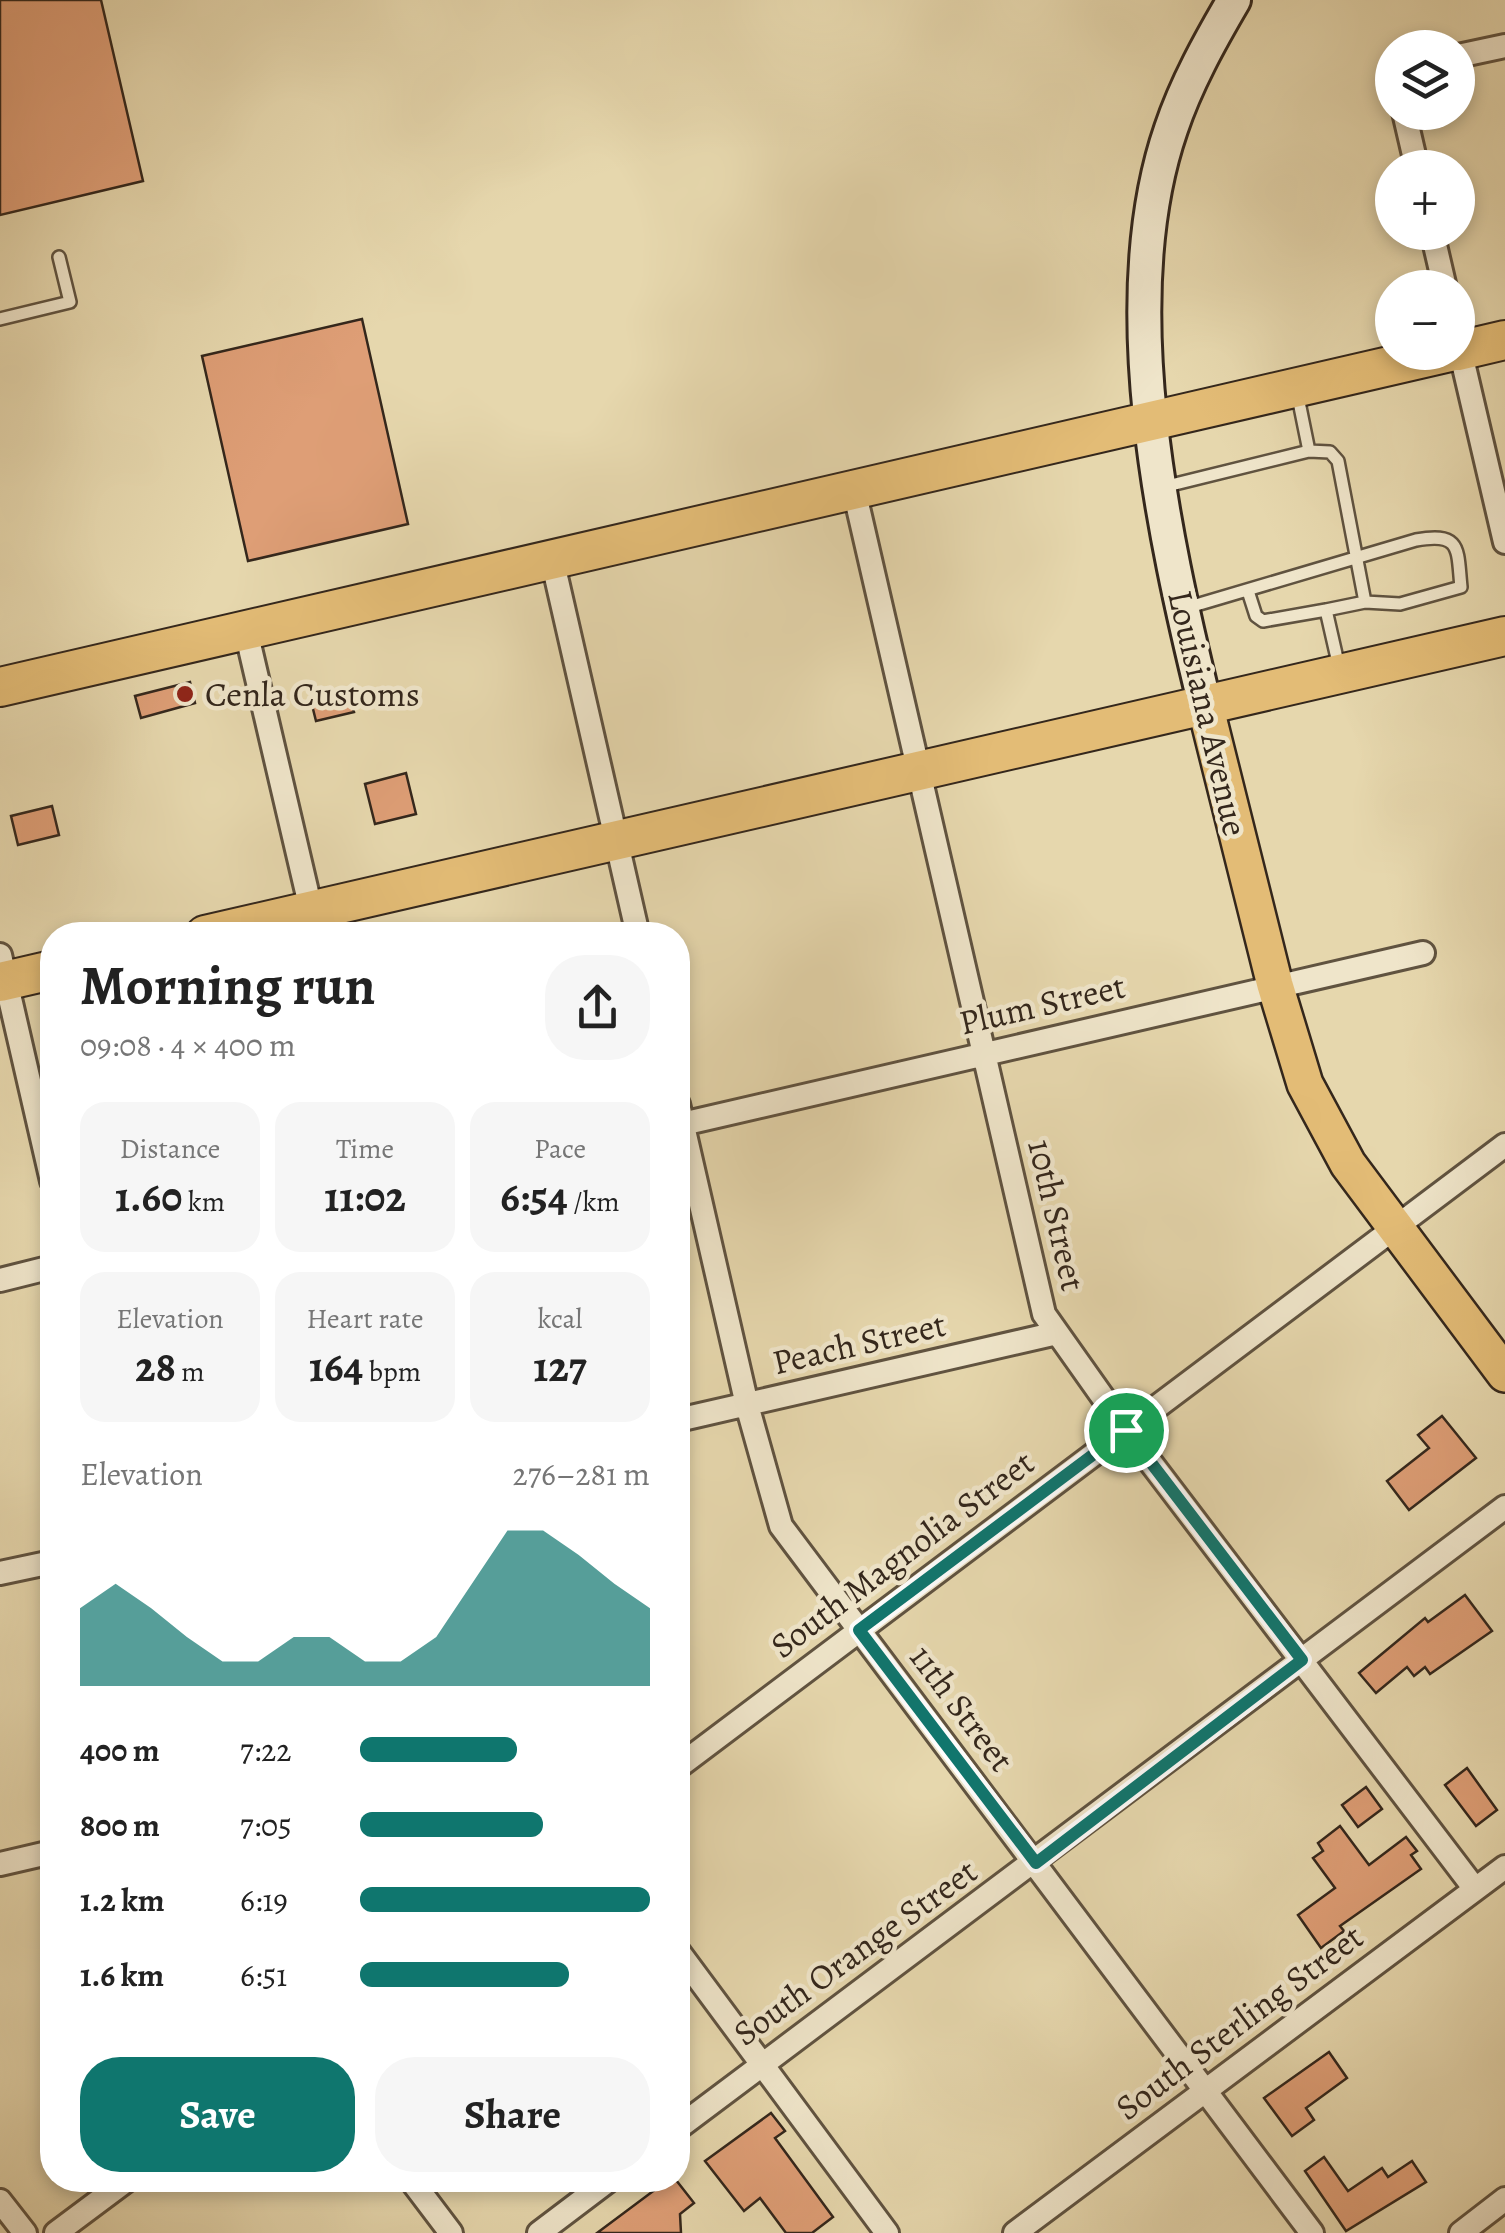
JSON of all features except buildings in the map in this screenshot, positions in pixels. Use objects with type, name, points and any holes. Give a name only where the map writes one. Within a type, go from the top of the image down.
[{"type":"highway","points":[[1475,346],[1505,340]]},
{"type":"highway","points":[[0,687],[1375,369]]},
{"type":"highway","points":[[318,922],[616,840],[1505,636]]},
{"type":"highway","points":[[2,972],[40,970]]},
{"type":"main road","name":"Louisiana Avenue","points":[[1234,0],[1186,93],[1154,193],[1147,306],[1158,488],[1182,609],[1275,984],[1312,1098],[1348,1164],[1505,1374]]},
{"type":"street","points":[[1475,52],[1505,46]]},
{"type":"street","points":[[1461,370],[1505,542]]},
{"type":"street","name":"10th Street","points":[[854,490],[1038,1292],[1056,1333],[1475,1889]]},
{"type":"street","points":[[552,559],[635,922]]},
{"type":"street","points":[[246,630],[314,922]]},
{"type":"street","name":"Plum Street","points":[[690,1115],[984,1054],[1423,953]]},
{"type":"street","points":[[2,972],[40,1131]]},
{"type":"street","name":"South Magnolia Street","points":[[690,1758],[1505,1145]]},
{"type":"street","name":"11th Street","points":[[690,1164],[747,1405],[781,1526],[1312,2233]]},
{"type":"street","points":[[0,1280],[40,1271]]},
{"type":"street","name":"Peach Street","points":[[690,1417],[1056,1333]]},
{"type":"street","name":"South Orange Street","points":[[690,2119],[1036,1863],[1505,1507]]},
{"type":"street","points":[[0,1573],[40,1565]]},
{"type":"street","points":[[0,1864],[40,1855]]},
{"type":"street","name":"South Sterling Street","points":[[1015,2233],[1505,1866]]},
{"type":"street","points":[[690,1967],[887,2233]]},
{"type":"street","points":[[56,2233],[111,2192]]},
{"type":"street","points":[[420,2192],[450,2233]]},
{"type":"street","points":[[539,2233],[593,2192]]},
{"type":"street","points":[[1461,2233],[1505,2199]]},
{"type":"street","points":[[0,2201],[25,2233]]},
{"type":"lane","points":[[0,319],[70,302],[60,257]]},
{"type":"lane","points":[[1296,388],[1309,450]]},
{"type":"lane","points":[[1158,488],[1309,450],[1330,452],[1338,461],[1365,602]]},
{"type":"lane","points":[[1182,609],[1438,536],[1450,540],[1457,548],[1461,588],[1400,604],[1365,602],[1263,621],[1256,616],[1248,591]]},
{"type":"lane","points":[[1326,610],[1341,674]]},
{"type":"place","name":"Cenla Customs","points":[[185,694]]},
{"type":"route","points":[[1126,1430],[1302,1660],[1036,1863],[859,1630],[1126,1430]]}]
